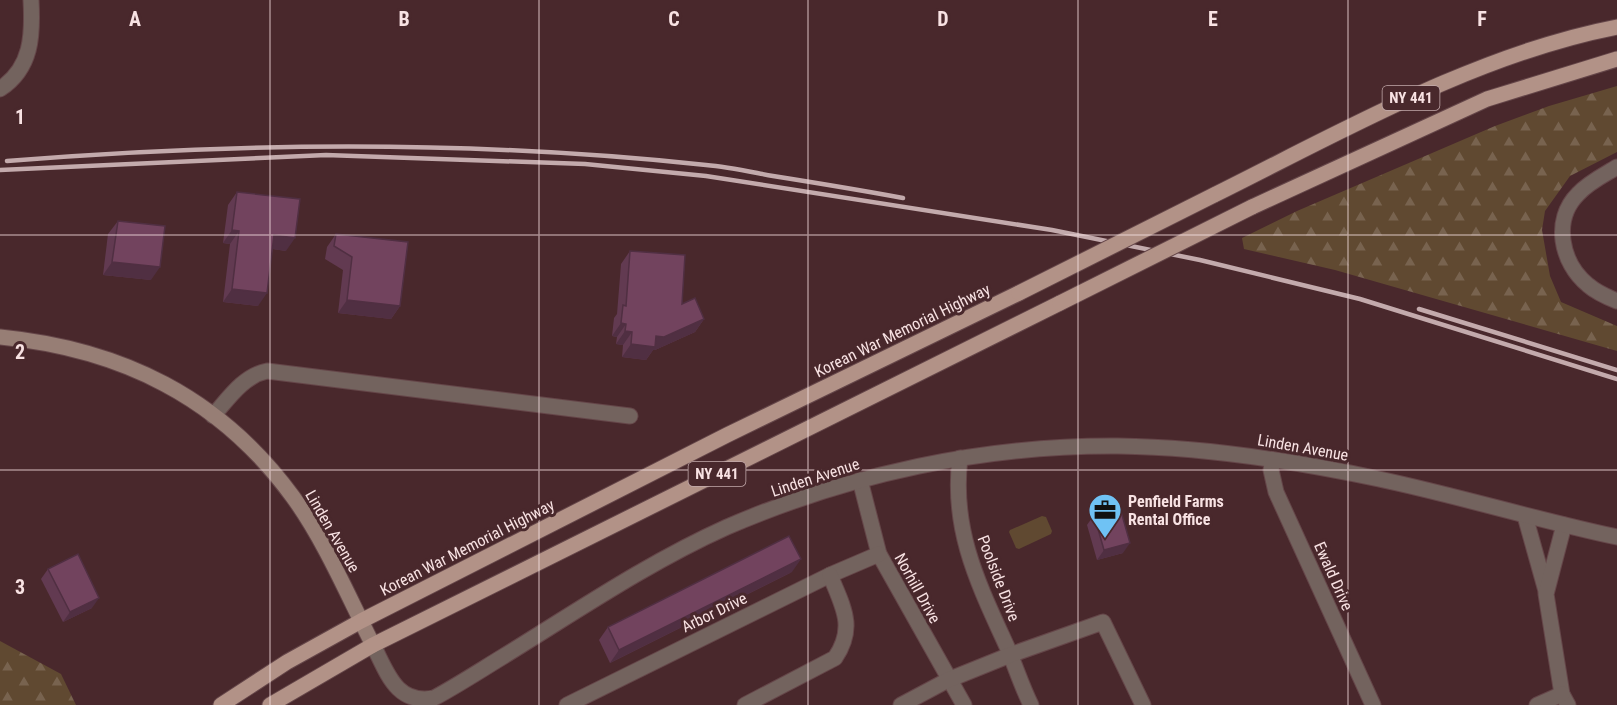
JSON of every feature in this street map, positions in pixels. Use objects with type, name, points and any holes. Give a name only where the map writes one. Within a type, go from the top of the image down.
[{"type":"main road","name":"Korean War Memorial Highway","points":[[221,705],[287,662],[361,621],[728,435],[1446,81],[1526,52],[1617,27]]},
{"type":"main road","name":"NY 441","points":[[270,705],[373,645],[1252,207],[1487,99],[1617,59]]},
{"type":"main road","name":"Linden Avenue","points":[[0,337],[72,348],[129,366],[180,393],[213,416],[262,461],[293,497],[316,533],[373,645]]},
{"type":"street","points":[[0,89],[19,72],[27,57],[32,38],[31,0]]},
{"type":"street","points":[[1617,167],[1593,181],[1577,194],[1567,210],[1563,225],[1563,240],[1567,257],[1576,273],[1589,286],[1617,301]]},
{"type":"street","points":[[213,416],[249,378],[267,371],[630,416]]},
{"type":"street","name":"Linden Avenue","points":[[373,645],[396,687],[411,702],[426,700],[442,694],[634,576],[724,529],[798,499],[860,480],[960,458],[1035,450],[1116,446],[1197,450],[1273,460],[1377,478],[1617,537]]},
{"type":"street","name":"Poolside Drive","points":[[960,458],[958,480],[962,532],[972,565],[1031,705]]},
{"type":"street","name":"Ewald Drive","points":[[1273,460],[1271,470],[1276,492],[1372,705]]},
{"type":"street","name":"Norhill Drive","points":[[860,480],[879,554],[964,705]]},
{"type":"street","points":[[1525,516],[1546,594],[1565,700],[1537,705]]},
{"type":"street","points":[[1546,594],[1564,525]]},
{"type":"street","name":"Arbor Drive","points":[[567,705],[830,575],[879,554]]},
{"type":"street","points":[[746,705],[835,658],[840,652],[844,645],[846,616],[830,575]]},
{"type":"street","points":[[901,705],[948,680],[1103,622],[1143,705]]},
{"type":"green space","points":[[1617,86],[1617,152],[1570,176],[1545,211],[1542,230],[1550,276],[1561,302],[1617,326],[1617,351],[1335,270],[1244,249],[1242,238],[1297,211],[1495,126],[1549,106]]},
{"type":"green space","points":[[1042,516],[1046,517],[1052,531],[1051,534],[1019,549],[1016,548],[1010,530]]},
{"type":"green space","points":[[0,641],[61,674],[76,705],[0,705]]},
{"type":"building","points":[[237,192],[300,199],[295,238],[274,235],[267,293],[232,289],[239,231],[232,230]]},
{"type":"building","points":[[118,221],[165,226],[160,267],[112,262]]},
{"type":"building","points":[[336,234],[408,242],[400,306],[347,300],[352,257],[334,246]]},
{"type":"building","points":[[630,251],[685,255],[682,304],[695,298],[704,319],[664,337],[656,336],[655,347],[631,344],[632,332],[625,331],[626,324],[621,323],[623,305],[626,306]]},
{"type":"building","points":[[1120,508],[1130,543],[1104,550],[1094,515]]},
{"type":"building","points":[[789,536],[801,559],[619,650],[608,627]]},
{"type":"building","points":[[78,554],[99,598],[70,612],[48,569]]},
{"type":"railway","points":[[7,161],[269,147],[356,146],[532,151],[732,168],[903,198]]},
{"type":"railway","points":[[0,170],[326,155],[585,164],[706,176],[1052,230],[1200,260],[1360,299],[1617,379]]},
{"type":"railway","points":[[1419,309],[1617,370]]},
{"type":"place","name":"Penfield Farms Rental Office","points":[[1105,539]]}]
